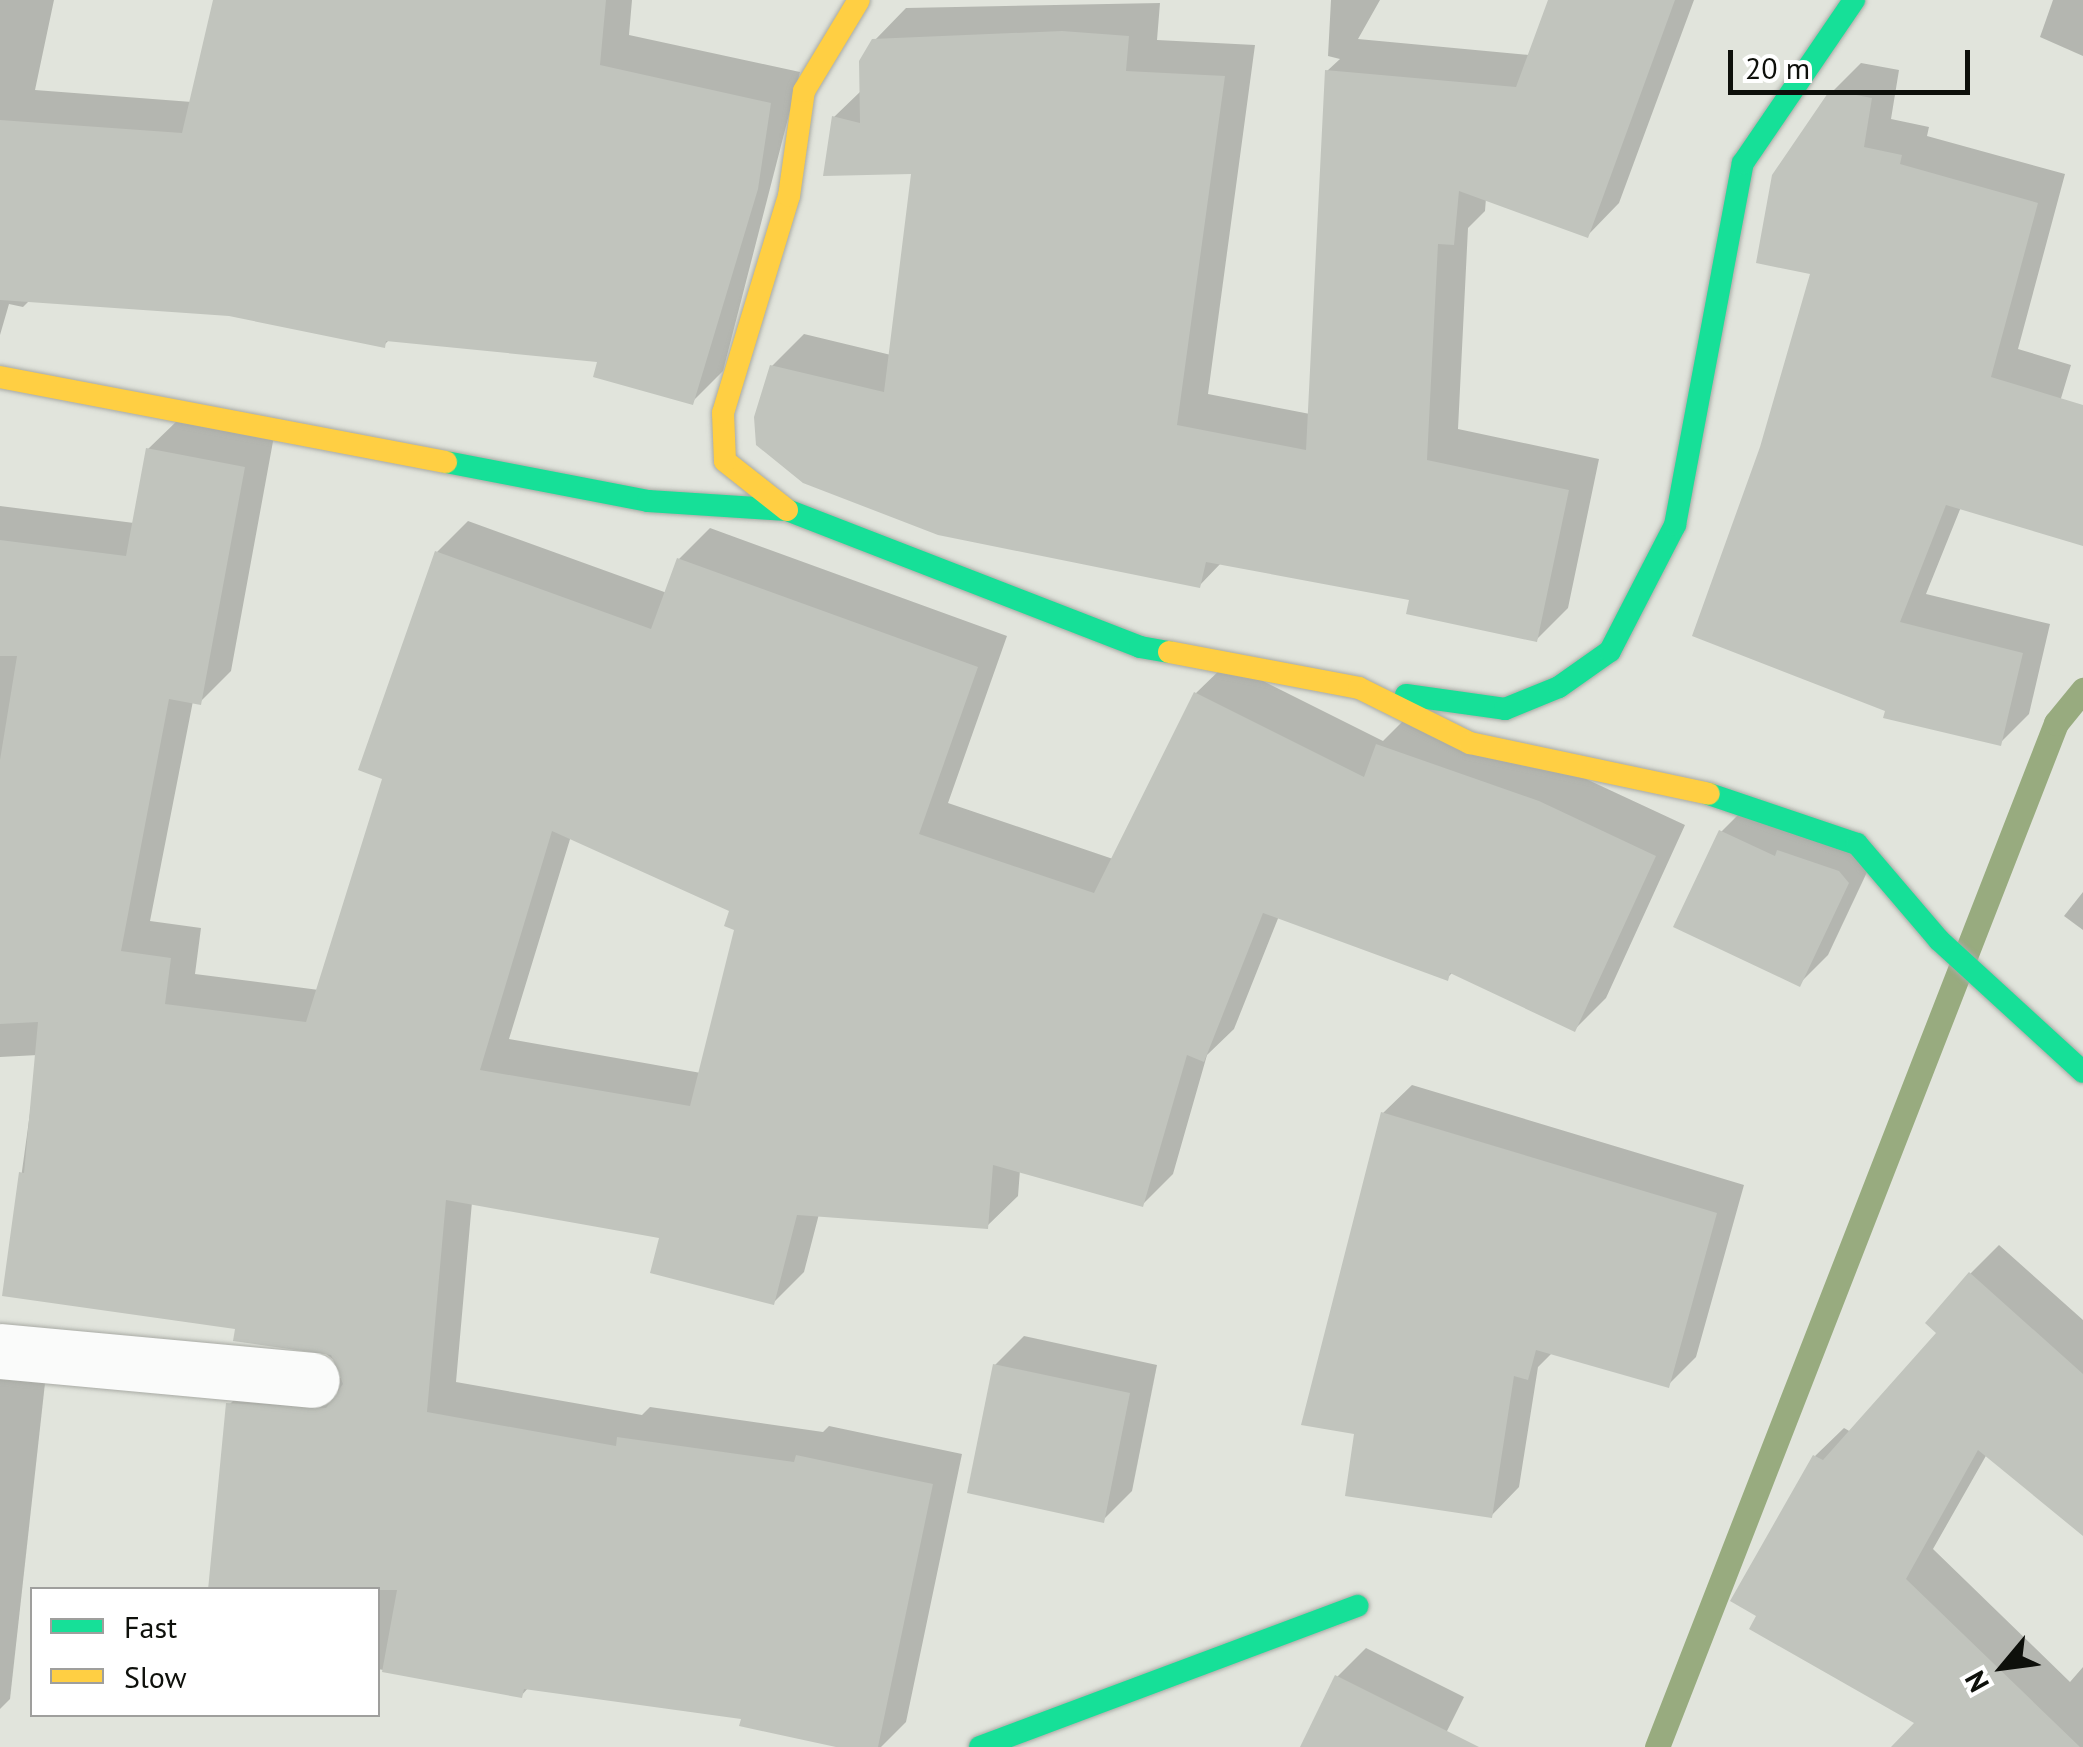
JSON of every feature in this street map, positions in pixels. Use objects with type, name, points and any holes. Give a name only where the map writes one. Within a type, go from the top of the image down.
[{"type":"street","points":[[859,0],[804,91],[789,196],[722,412],[725,462],[787,510],[1140,647],[1358,688],[1505,709],[1558,687],[1610,650],[1675,524],[1742,163],[1854,0]]},
{"type":"street","points":[[0,377],[648,501],[787,510]]},
{"type":"street","points":[[1358,688],[1470,744],[1701,792],[1857,844],[1939,940],[2083,1072]]},
{"type":"street","points":[[0,1350],[312,1380]]},
{"type":"street","points":[[980,1747],[1358,1606]]},
{"type":"building","points":[[213,0],[606,0],[600,65],[771,103],[758,189],[693,405],[593,377],[597,362],[386,341],[385,348],[229,316],[0,300],[0,120],[182,133]]},
{"type":"building","points":[[1548,0],[1675,0],[1588,238],[1459,191],[1454,245],[1438,244],[1427,460],[1569,490],[1537,642],[1406,614],[1409,600],[1206,562],[1200,588],[938,535],[803,483],[756,445],[754,417],[770,365],[884,392],[911,174],[823,176],[832,116],[860,123],[859,61],[872,39],[1062,31],[1129,36],[1126,71],[1225,76],[1177,425],[1306,450],[1325,70],[1516,87]]},
{"type":"building","points":[[1830,90],[1872,98],[1864,147],[1902,155],[1900,164],[2038,203],[1991,377],[2083,405],[2083,546],[1946,505],[1900,622],[2023,653],[2001,746],[1883,718],[1885,711],[1692,636],[1760,447],[1810,274],[1756,263],[1772,175]]},
{"type":"building","points":[[146,448],[245,467],[201,705],[169,699],[121,951],[171,958],[165,1004],[306,1022],[382,779],[358,770],[435,551],[651,629],[677,558],[978,667],[919,834],[1094,893],[1194,692],[1364,777],[1376,744],[1539,801],[1656,856],[1575,1032],[1450,973],[1448,981],[1263,913],[1204,1062],[1187,1055],[1143,1207],[993,1165],[988,1229],[797,1215],[774,1305],[650,1273],[659,1238],[446,1200],[427,1412],[616,1446],[617,1437],[794,1462],[796,1455],[933,1484],[878,1747],[836,1747],[739,1726],[741,1719],[524,1689],[522,1698],[382,1672],[397,1590],[208,1587],[226,1403],[326,1408],[343,1384],[331,1355],[233,1341],[235,1329],[2,1296],[19,1172],[24,1173],[38,1022],[0,1024],[0,760],[17,656],[0,656],[0,540],[126,556]],"holes":[[[552,831],[729,911],[724,926],[734,930],[690,1106],[480,1070]]]},
{"type":"building","points":[[1719,830],[1775,856],[1777,850],[1839,871],[1849,883],[1800,987],[1673,927]]},
{"type":"building","points":[[1381,1112],[1717,1213],[1669,1388],[1536,1350],[1528,1380],[1514,1376],[1492,1518],[1345,1496],[1354,1434],[1301,1425]]},
{"type":"building","points":[[1969,1272],[2083,1374],[2083,1536],[1978,1450],[1906,1579],[2080,1747],[1891,1747],[1914,1723],[1749,1629],[1756,1616],[1730,1601],[1813,1455],[1823,1460],[1936,1333],[1925,1323]]},
{"type":"building","points":[[993,1364],[1130,1393],[1104,1523],[967,1493]]},
{"type":"building","points":[[1335,1675],[1479,1747],[1300,1747]]},
{"type":"waterway","points":[[1657,1747],[2056,723],[2083,690]]},
{"type":"traffic: fast","points":[[1406,695],[1505,709],[1559,687],[1610,651],[1675,525],[1743,163],[1854,0]]},
{"type":"traffic: fast","points":[[446,462],[648,501],[787,510],[1140,647],[1169,652]]},
{"type":"traffic: fast","points":[[1709,794],[1857,844],[1939,940],[2083,1072]]},
{"type":"traffic: fast","points":[[980,1747],[1358,1606]]},
{"type":"traffic: slow","points":[[787,510],[725,461],[723,413],[789,196],[804,91],[859,0]]},
{"type":"traffic: slow","points":[[0,377],[446,462]]},
{"type":"traffic: slow","points":[[1169,652],[1359,688],[1470,743],[1709,794]]}]
